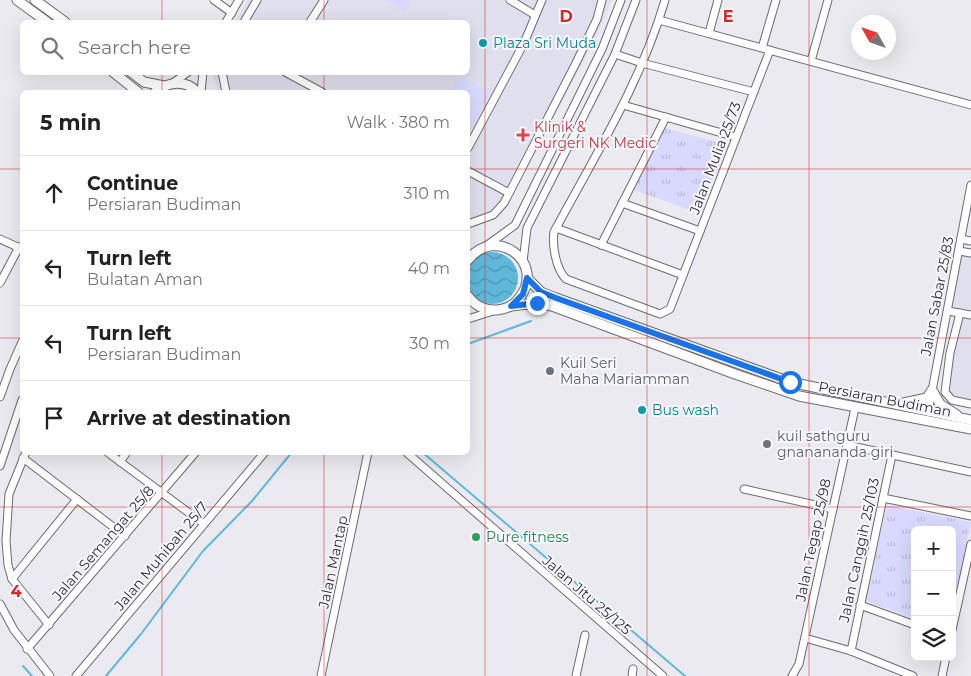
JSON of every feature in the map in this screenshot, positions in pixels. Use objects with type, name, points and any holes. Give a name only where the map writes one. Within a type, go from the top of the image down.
[{"type":"main road","points":[[17,0],[44,20]]},
{"type":"main road","points":[[35,0],[62,20]]},
{"type":"main road","points":[[117,75],[136,90]]},
{"type":"main road","points":[[136,75],[144,82],[184,84],[194,90]]},
{"type":"main road","points":[[158,90],[168,84]]},
{"type":"main road","points":[[471,252],[486,246],[496,245],[517,253],[524,262],[527,278],[523,294],[511,306]]},
{"type":"main road","name":"Persiaran Budiman","points":[[527,278],[541,292],[790,382],[969,420]]},
{"type":"main road","points":[[470,298],[476,305],[495,310]]},
{"type":"main road","name":"Persiaran Budiman","points":[[495,310],[537,303],[552,306],[799,396],[971,429]]},
{"type":"main road","points":[[790,382],[848,400],[855,408]]},
{"type":"main road","points":[[889,404],[921,401],[927,398],[932,390],[940,404],[950,412],[969,420]]},
{"type":"main road","points":[[928,412],[932,418],[971,429]]},
{"type":"street","points":[[214,0],[232,12]]},
{"type":"street","points":[[227,20],[239,0]]},
{"type":"street","points":[[245,20],[257,0]]},
{"type":"street","points":[[311,20],[324,0]]},
{"type":"street","points":[[510,0],[536,15]]},
{"type":"street","points":[[470,144],[524,43],[542,0]]},
{"type":"street","points":[[470,223],[498,211],[509,194],[576,63],[597,19],[602,0]]},
{"type":"street","points":[[486,246],[515,225],[602,49],[621,0]]},
{"type":"street","points":[[524,262],[527,228],[615,54],[636,0]]},
{"type":"street","points":[[665,0],[642,63],[623,105],[556,228],[683,275]]},
{"type":"street","points":[[709,33],[718,0]]},
{"type":"street","name":"Jalan Mulia 25/73","points":[[556,228],[552,240],[560,273],[566,279],[660,314],[670,309],[754,92],[766,49],[776,0]]},
{"type":"street","points":[[811,61],[828,0]]},
{"type":"street","points":[[659,20],[971,105]]},
{"type":"street","points":[[615,54],[642,63],[754,92]]},
{"type":"street","points":[[168,84],[183,75]]},
{"type":"street","points":[[201,90],[203,75]]},
{"type":"street","points":[[223,75],[226,90]]},
{"type":"street","points":[[291,75],[318,90]]},
{"type":"street","points":[[623,105],[736,137]]},
{"type":"street","points":[[601,244],[666,117]]},
{"type":"street","points":[[470,172],[509,194]]},
{"type":"street","name":"Jalan Sabar 25/83","points":[[928,412],[971,185]]},
{"type":"street","points":[[622,203],[700,231]]},
{"type":"street","points":[[0,239],[20,248]]},
{"type":"street","points":[[961,239],[971,241]]},
{"type":"street","points":[[0,283],[20,250]]},
{"type":"street","points":[[959,251],[971,254]]},
{"type":"street","points":[[470,318],[495,310]]},
{"type":"street","points":[[948,311],[971,315]]},
{"type":"street","points":[[960,313],[950,353],[945,392],[952,400],[971,404]]},
{"type":"street","points":[[0,397],[20,346]]},
{"type":"street","points":[[0,466],[20,406]]},
{"type":"street","name":"Jalan Tegap 25/98","points":[[792,676],[799,664],[855,408]]},
{"type":"street","points":[[847,445],[971,472]]},
{"type":"street","points":[[49,625],[12,579],[6,541],[9,494],[25,455],[125,536]]},
{"type":"street","points":[[111,455],[204,524]]},
{"type":"street","points":[[120,462],[125,455]]},
{"type":"street","name":"Jalan Semangat 25/8","points":[[27,649],[194,455]]},
{"type":"street","name":"Jalan Muhibah 25/7","points":[[76,676],[262,455]]},
{"type":"street","name":"Jalan Mantap","points":[[321,676],[367,455]]},
{"type":"street","name":"Jalan Jitu 25/125","points":[[409,455],[662,676]]},
{"type":"street","name":"Jalan Canggih 25/103","points":[[850,651],[892,455]]},
{"type":"street","points":[[744,489],[833,510]]},
{"type":"street","points":[[883,498],[971,516]]},
{"type":"street","points":[[12,579],[77,499]]},
{"type":"street","points":[[955,616],[971,544]]},
{"type":"street","points":[[0,604],[27,649],[50,676]]},
{"type":"street","points":[[860,605],[911,624]]},
{"type":"street","points":[[576,676],[585,635]]},
{"type":"street","points":[[805,638],[850,651],[912,676]]},
{"type":"street","points":[[942,676],[945,661]]},
{"type":"shaded area","points":[[248,0],[612,0],[597,36],[501,216],[470,225],[470,90],[217,90],[213,75],[470,75],[470,20],[236,20]]},
{"type":"shaded area","points":[[960,254],[971,256],[971,401],[953,398],[947,392],[953,353],[964,312],[951,309]]},
{"type":"green space","points":[[385,0],[411,0],[405,12]]},
{"type":"green space","points":[[459,76],[490,92],[470,131],[470,90],[451,90]]},
{"type":"green space","points":[[665,128],[728,145],[698,213],[634,190]]},
{"type":"green space","points":[[887,505],[971,522],[956,591],[956,526],[911,526],[911,618],[866,601]]},
{"type":"water","points":[[492,252],[502,254],[510,260],[517,273],[516,288],[502,302],[492,304],[482,302],[470,291],[470,265],[482,254]]},
{"type":"waterway","points":[[470,343],[531,321]]},
{"type":"waterway","points":[[106,676],[141,634],[203,551],[252,501],[290,455]]},
{"type":"waterway","points":[[426,455],[685,676]]},
{"type":"waterway","points":[[23,666],[32,676]]},
{"type":"place","name":"Plaza Sri Muda","points":[[483,43]]},
{"type":"place","name":"Klinik & Surgeri NK Medic","points":[[523,135]]},
{"type":"place","name":"Kuil Seri Maha Mariamman","points":[[550,371]]},
{"type":"place","name":"Bus wash","points":[[642,410]]},
{"type":"place","name":"kuil sathguru gnanananda giri","points":[[767,444]]},
{"type":"place","name":"Pure fitness","points":[[476,537]]},
{"type":"route","points":[[537,303],[511,306],[523,294],[527,278],[541,292],[556,298],[790,382]]}]
